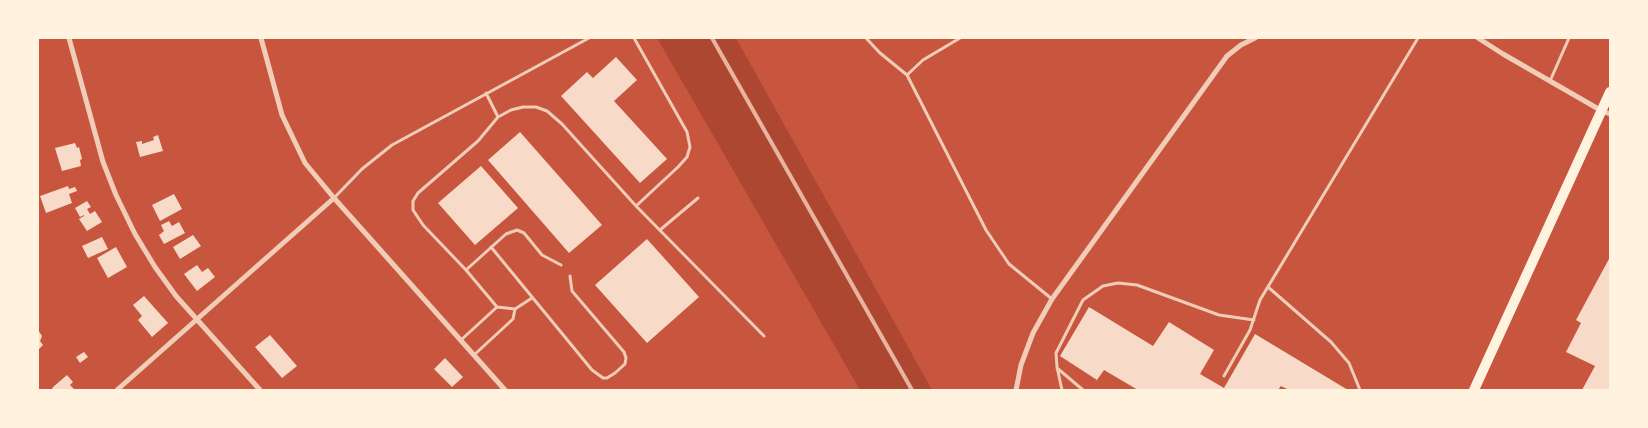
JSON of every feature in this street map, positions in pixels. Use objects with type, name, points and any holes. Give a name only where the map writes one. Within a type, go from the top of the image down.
[{"type":"main road","points":[[1474,390],[1606,112],[1610,92]]},
{"type":"street","points":[[69,38],[103,162],[116,195],[135,234],[155,267],[176,296],[260,390]]},
{"type":"street","points":[[261,38],[282,115],[305,163],[505,390]]},
{"type":"street","points":[[1016,390],[1021,365],[1032,333],[1052,298],[1227,56],[1240,45],[1255,38]]},
{"type":"street","points":[[1478,38],[1606,112]]},
{"type":"street","points":[[117,390],[334,198]]},
{"type":"lane","points":[[334,198],[362,169],[392,145],[589,38]]},
{"type":"lane","points":[[634,38],[687,132],[690,148],[687,157],[678,167],[636,206]]},
{"type":"lane","points":[[866,38],[880,53],[907,75],[986,230],[1009,264],[1052,298]]},
{"type":"lane","points":[[907,75],[923,60],[960,38]]},
{"type":"lane","points":[[1224,376],[1250,330],[1260,300],[1418,38]]},
{"type":"lane","points":[[1550,81],[1569,38]]},
{"type":"lane","points":[[486,93],[498,117]]},
{"type":"lane","points":[[532,298],[515,309],[497,307],[466,270],[423,225],[414,210],[413,201],[418,193],[478,141],[498,117],[511,110],[523,107],[536,107],[547,111],[562,124],[636,206],[764,336]]},
{"type":"lane","points":[[660,230],[698,198]]},
{"type":"lane","points":[[466,270],[506,234],[517,230],[524,233],[542,255],[561,265]]},
{"type":"lane","points":[[491,247],[592,370],[603,378],[607,378],[625,364],[624,352],[572,292],[570,276]]},
{"type":"lane","points":[[1062,390],[1056,353],[1083,300],[1103,286],[1118,283],[1137,285],[1219,315],[1254,320]]},
{"type":"lane","points":[[1268,287],[1331,342],[1349,363],[1360,390]]},
{"type":"lane","points":[[460,340],[497,307]]},
{"type":"lane","points":[[474,355],[513,319],[515,309]]},
{"type":"lane","points":[[1057,367],[1083,390]]},
{"type":"shaded area","points":[[657,38],[736,38],[932,390],[860,390]]},
{"type":"building","points":[[616,57],[637,80],[614,101],[667,159],[640,183],[561,96],[587,72],[593,78]]},
{"type":"building","points":[[520,132],[602,225],[569,253],[488,160]]},
{"type":"building","points":[[158,135],[163,151],[140,157],[136,142],[142,141],[142,144],[154,140],[153,137]]},
{"type":"building","points":[[75,143],[77,148],[79,147],[82,159],[80,160],[81,166],[62,171],[55,148]]},
{"type":"building","points":[[481,166],[518,208],[475,245],[438,203]]},
{"type":"building","points":[[68,186],[69,189],[75,187],[77,191],[69,194],[72,203],[46,213],[40,196]]},
{"type":"building","points":[[174,194],[182,209],[160,221],[152,205]]},
{"type":"building","points":[[87,201],[91,207],[87,209],[90,214],[95,211],[102,222],[87,231],[79,219],[84,215],[80,217],[75,208]]},
{"type":"building","points":[[169,221],[172,226],[179,222],[185,233],[164,244],[159,235],[164,231],[161,225]]},
{"type":"building","points":[[193,235],[201,246],[180,259],[173,247]]},
{"type":"building","points":[[102,237],[108,249],[88,258],[82,246]]},
{"type":"building","points":[[647,239],[699,297],[647,343],[595,285]]},
{"type":"building","points":[[116,247],[127,267],[108,278],[97,258]]},
{"type":"building","points":[[1610,257],[1610,390],[1582,390],[1595,366],[1566,352],[1581,323],[1576,320]]},
{"type":"building","points":[[197,265],[202,272],[208,268],[215,277],[197,291],[184,274]]},
{"type":"building","points":[[144,296],[168,323],[152,337],[138,320],[142,316],[133,305]]},
{"type":"building","points":[[1089,307],[1153,346],[1169,322],[1214,350],[1200,374],[1224,388],[1255,334],[1348,390],[1289,390],[1281,386],[1278,390],[1138,390],[1104,370],[1097,380],[1060,356]]},
{"type":"building","points":[[38,330],[42,336],[40,341],[43,345],[38,350]]},
{"type":"building","points":[[270,335],[297,366],[282,378],[255,347]]},
{"type":"building","points":[[84,352],[88,357],[80,363],[76,357]]},
{"type":"building","points":[[445,358],[463,377],[452,387],[434,369]]},
{"type":"building","points":[[67,375],[73,382],[70,385],[75,390],[54,390],[52,388]]},
{"type":"railway","points":[[712,38],[912,390]]}]
